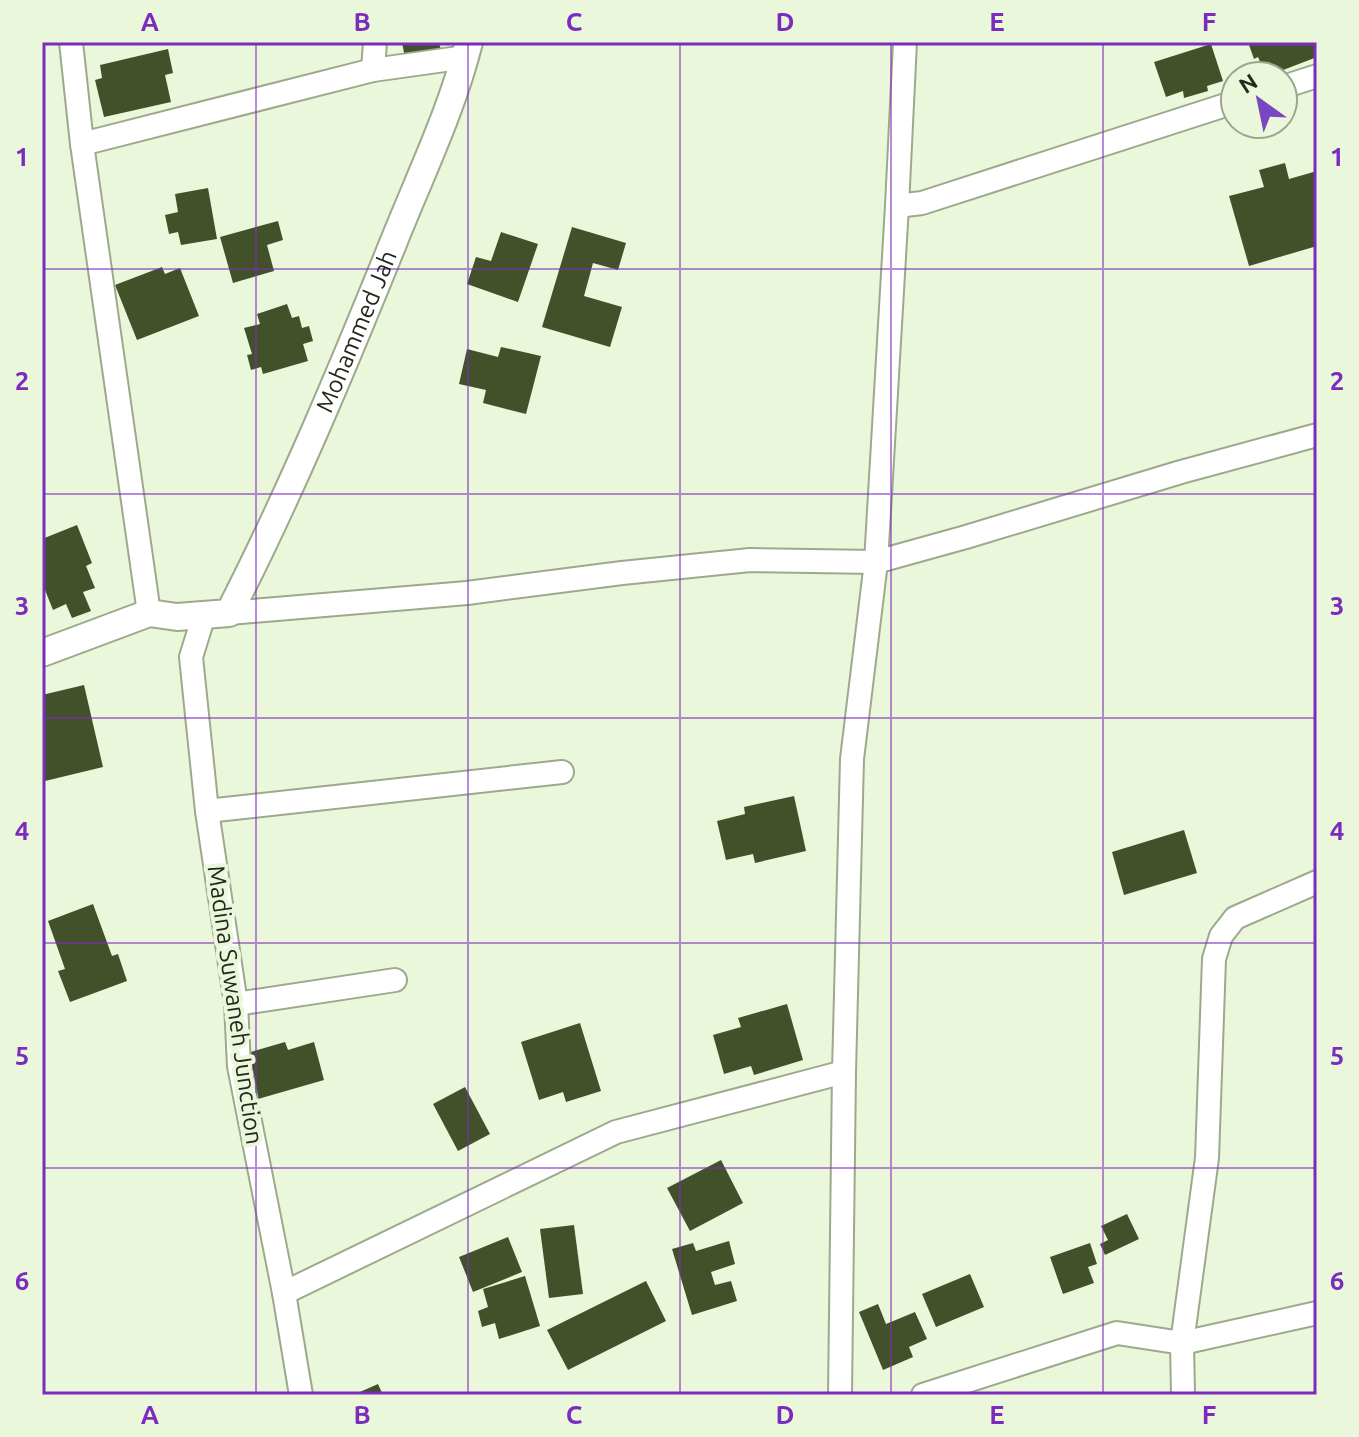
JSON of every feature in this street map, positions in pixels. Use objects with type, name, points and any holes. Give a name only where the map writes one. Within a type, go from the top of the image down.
[{"type":"street","points":[[71,42],[82,144],[149,613]]},
{"type":"street","points":[[373,70],[375,42]]},
{"type":"street","points":[[840,1395],[852,759],[876,562],[905,42]]},
{"type":"street","points":[[82,144],[468,49]]},
{"type":"street","name":"Mohammed Jah","points":[[216,614],[268,536],[334,388],[446,114],[468,49]]},
{"type":"street","points":[[897,206],[922,203],[1219,107]]},
{"type":"street","points":[[42,653],[149,613],[177,617],[467,593],[750,560],[876,562],[1317,435]]},
{"type":"street","name":"Madina Suwaneh Junction","points":[[216,614],[191,657],[207,811],[236,1004],[239,1066],[301,1395]]},
{"type":"street","points":[[207,811],[562,772]]},
{"type":"street","points":[[1183,1395],[1182,1343],[1207,1158],[1214,959],[1221,936],[1235,918],[1317,882]]},
{"type":"street","points":[[236,1004],[395,980]]},
{"type":"street","points":[[284,1293],[616,1132],[844,1072]]},
{"type":"street","points":[[923,1395],[1117,1333],[1182,1343],[1317,1313]]},
{"type":"building","points":[[402,42],[439,42],[441,50],[405,58]]},
{"type":"building","points":[[1248,42],[1317,42],[1317,57],[1299,64],[1299,60],[1254,59]]},
{"type":"building","points":[[1211,44],[1219,69],[1219,82],[1207,86],[1208,91],[1184,98],[1183,91],[1166,97],[1154,62]]},
{"type":"building","points":[[168,49],[173,73],[165,75],[171,102],[104,117],[95,80],[102,78],[100,65]]},
{"type":"building","points":[[1285,163],[1289,179],[1317,171],[1317,246],[1249,266],[1229,196],[1264,187],[1259,170]]},
{"type":"building","points":[[208,188],[217,239],[181,245],[178,232],[169,234],[165,215],[178,212],[175,194]]},
{"type":"building","points":[[278,221],[283,240],[267,245],[274,271],[233,283],[220,237]]},
{"type":"building","points":[[572,227],[626,243],[618,270],[593,263],[584,296],[622,307],[610,347],[542,327]]},
{"type":"building","points":[[501,232],[538,244],[518,302],[467,284],[476,257],[491,261]]},
{"type":"building","points":[[162,267],[165,274],[180,268],[199,316],[137,340],[115,285]]},
{"type":"building","points":[[287,304],[292,318],[299,316],[302,328],[309,326],[313,341],[303,344],[308,361],[263,374],[261,367],[251,370],[247,355],[252,354],[244,328],[260,324],[257,314]]},
{"type":"building","points":[[501,347],[541,356],[526,414],[483,403],[486,390],[459,384],[467,349],[498,357]]},
{"type":"building","points":[[77,525],[92,563],[86,566],[95,588],[83,592],[91,611],[72,618],[66,604],[53,610],[45,590],[42,592],[42,539]]},
{"type":"building","points":[[84,685],[103,767],[45,781],[42,769],[42,695]]},
{"type":"building","points":[[794,796],[806,851],[755,863],[753,854],[726,860],[717,821],[745,814],[744,807]]},
{"type":"building","points":[[1184,830],[1197,873],[1124,895],[1112,852]]},
{"type":"building","points":[[93,904],[112,956],[118,954],[127,981],[70,1002],[58,971],[65,969],[48,921]]},
{"type":"building","points":[[787,1004],[803,1060],[754,1075],[751,1066],[724,1074],[713,1035],[741,1027],[738,1018]]},
{"type":"building","points":[[580,1023],[601,1091],[566,1102],[563,1092],[539,1100],[521,1042]]},
{"type":"building","points":[[285,1042],[288,1050],[314,1042],[324,1080],[258,1099],[240,1055]]},
{"type":"building","points":[[465,1087],[490,1134],[458,1151],[433,1104]]},
{"type":"building","points":[[721,1160],[743,1203],[690,1231],[667,1188]]},
{"type":"building","points":[[1127,1214],[1139,1239],[1105,1255],[1100,1244],[1108,1240],[1101,1226]]},
{"type":"building","points":[[574,1225],[583,1294],[549,1298],[540,1229]]},
{"type":"building","points":[[508,1237],[522,1272],[473,1292],[459,1257]]},
{"type":"building","points":[[729,1241],[735,1264],[711,1272],[715,1285],[731,1281],[737,1301],[692,1315],[672,1249],[693,1243],[696,1251]]},
{"type":"building","points":[[1090,1243],[1097,1264],[1088,1267],[1094,1283],[1063,1294],[1050,1257]]},
{"type":"building","points":[[970,1274],[984,1307],[936,1327],[922,1294]]},
{"type":"building","points":[[525,1276],[540,1326],[499,1339],[495,1323],[482,1327],[478,1311],[488,1307],[483,1289]]},
{"type":"building","points":[[646,1281],[666,1321],[568,1370],[547,1330]]},
{"type":"building","points":[[878,1304],[886,1324],[915,1312],[927,1339],[909,1347],[913,1357],[883,1370],[859,1312]]},
{"type":"building","points":[[378,1384],[383,1395],[353,1395]]}]
